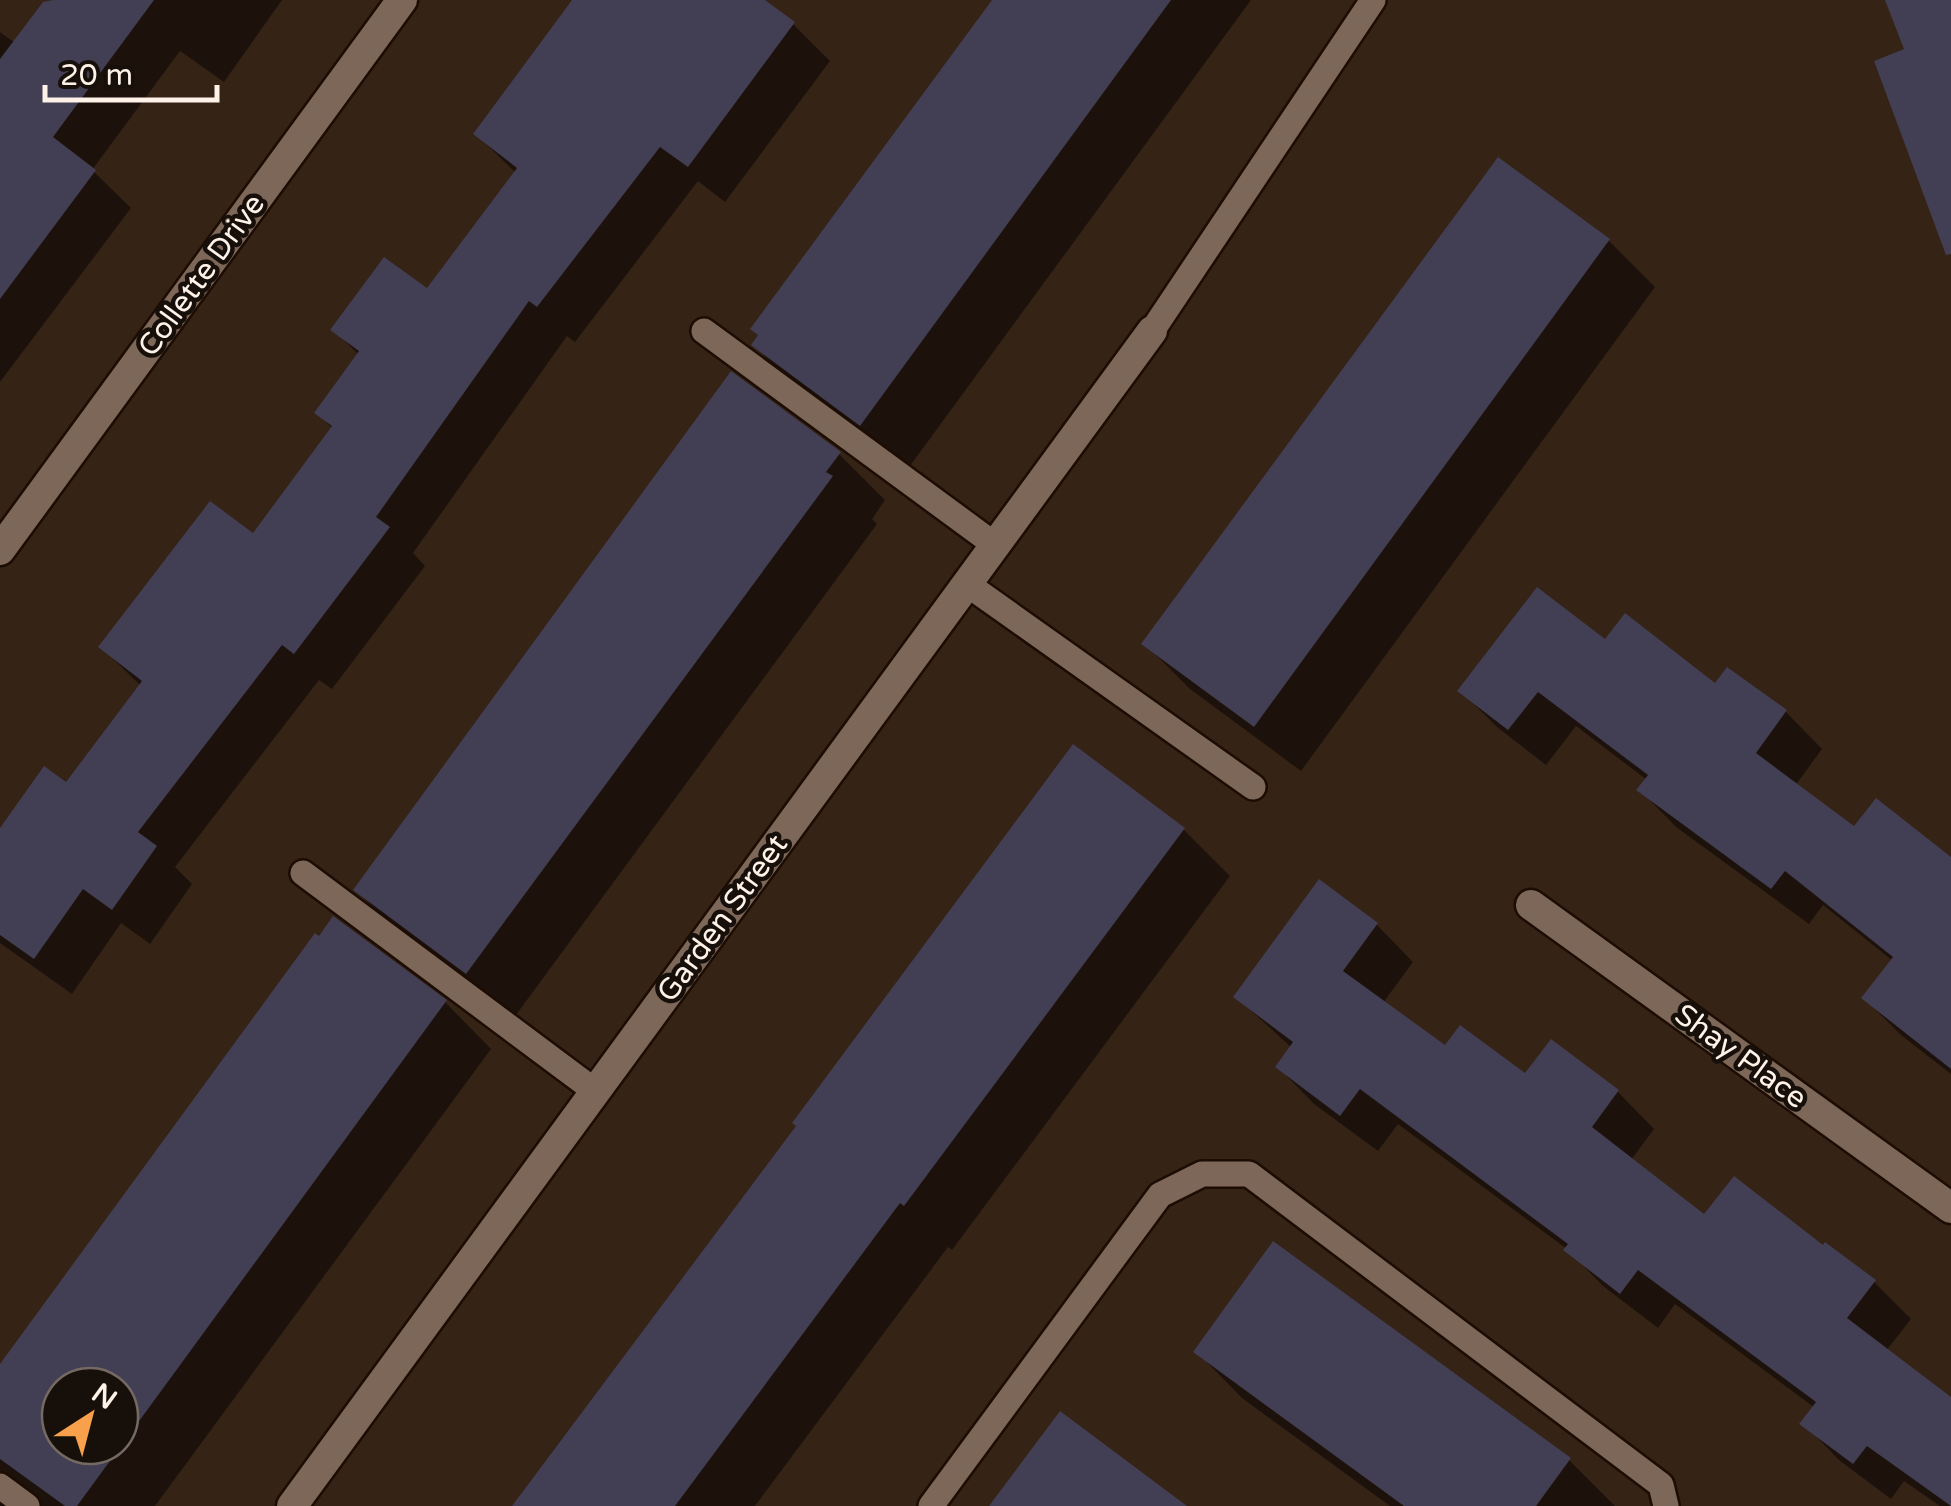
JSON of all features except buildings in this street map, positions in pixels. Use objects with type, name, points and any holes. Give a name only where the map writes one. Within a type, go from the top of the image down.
[{"type":"street","name":"Collette Drive","points":[[0,550],[402,0]]},
{"type":"street","name":"Garden Street","points":[[292,1506],[1152,331]]},
{"type":"street","name":"Shay Place","points":[[1531,905],[1951,1208]]},
{"type":"lane","points":[[1152,331],[1373,0]]},
{"type":"lane","points":[[704,331],[995,545]]},
{"type":"lane","points":[[966,584],[1253,788]]},
{"type":"lane","points":[[304,873],[595,1091]]},
{"type":"lane","points":[[931,1506],[1160,1195],[1202,1174],[1248,1174],[1661,1485],[1666,1506]]},
{"type":"lane","points":[[0,1486],[27,1506]]}]
